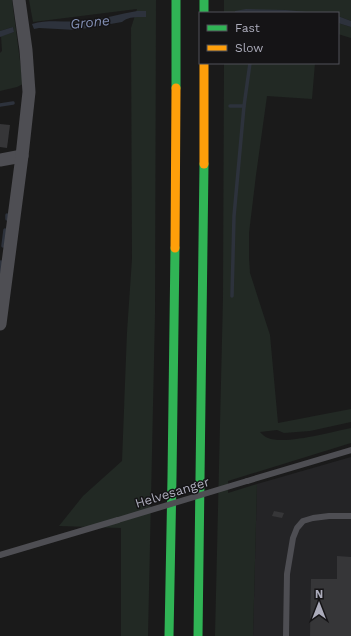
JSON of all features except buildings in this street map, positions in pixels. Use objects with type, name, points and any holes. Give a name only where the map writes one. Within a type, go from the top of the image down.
[{"type":"highway","points":[[169,636],[175,323],[176,0]]},
{"type":"highway","points":[[204,0],[204,12]]},
{"type":"highway","points":[[198,636],[204,64]]},
{"type":"street","points":[[0,324],[7,254],[22,156],[29,92],[26,50],[19,0]]},
{"type":"street","points":[[0,160],[22,156]]},
{"type":"lane","name":"Helvesanger","points":[[0,555],[351,450]]},
{"type":"lane","points":[[286,636],[287,574],[293,538],[298,528],[304,522],[312,518],[351,516]]},
{"type":"shaded area","points":[[0,0],[12,0],[23,84],[0,91],[0,53],[2,51],[1,36],[14,32],[13,27],[0,31]]},
{"type":"shaded area","points":[[29,0],[156,0],[155,314],[148,636],[121,636],[121,528],[59,526],[83,496],[122,461],[127,332],[132,259],[131,28],[137,9],[33,22]]},
{"type":"shaded area","points":[[224,0],[351,0],[351,21],[339,16],[339,12],[224,12]]},
{"type":"shaded area","points":[[339,23],[351,27],[351,38],[339,34]]},
{"type":"shaded area","points":[[224,64],[315,64],[312,99],[267,96],[249,233],[250,273],[270,335],[278,423],[351,409],[351,422],[310,431],[284,433],[277,430],[260,432],[268,438],[285,440],[351,428],[351,443],[228,481],[228,493],[257,484],[253,636],[215,636],[223,297]]},
{"type":"shaded area","points":[[351,457],[351,636],[253,636],[257,484]]},
{"type":"water","points":[[246,9],[307,12],[235,12]]},
{"type":"water","name":"Grone","points":[[137,11],[146,11],[146,17],[131,18],[122,22],[76,30],[34,29],[32,24],[45,22],[85,21]]},
{"type":"water","points":[[339,16],[351,21],[351,27],[339,23]]},
{"type":"water","points":[[13,27],[14,32],[0,37],[0,31]]},
{"type":"waterway","points":[[232,296],[234,216],[244,106],[250,64]]},
{"type":"waterway","points":[[0,105],[13,103]]},
{"type":"waterway","points":[[230,106],[244,106]]},
{"type":"waterway","points":[[3,246],[5,230]]},
{"type":"waterway","points":[[0,273],[1,262]]},
{"type":"traffic: fast","points":[[176,0],[176,88]]},
{"type":"traffic: fast","points":[[204,0],[204,12]]},
{"type":"traffic: fast","points":[[198,636],[204,164]]},
{"type":"traffic: fast","points":[[169,636],[175,248]]},
{"type":"traffic: slow","points":[[204,64],[204,164]]},
{"type":"traffic: slow","points":[[175,248],[176,88]]}]
